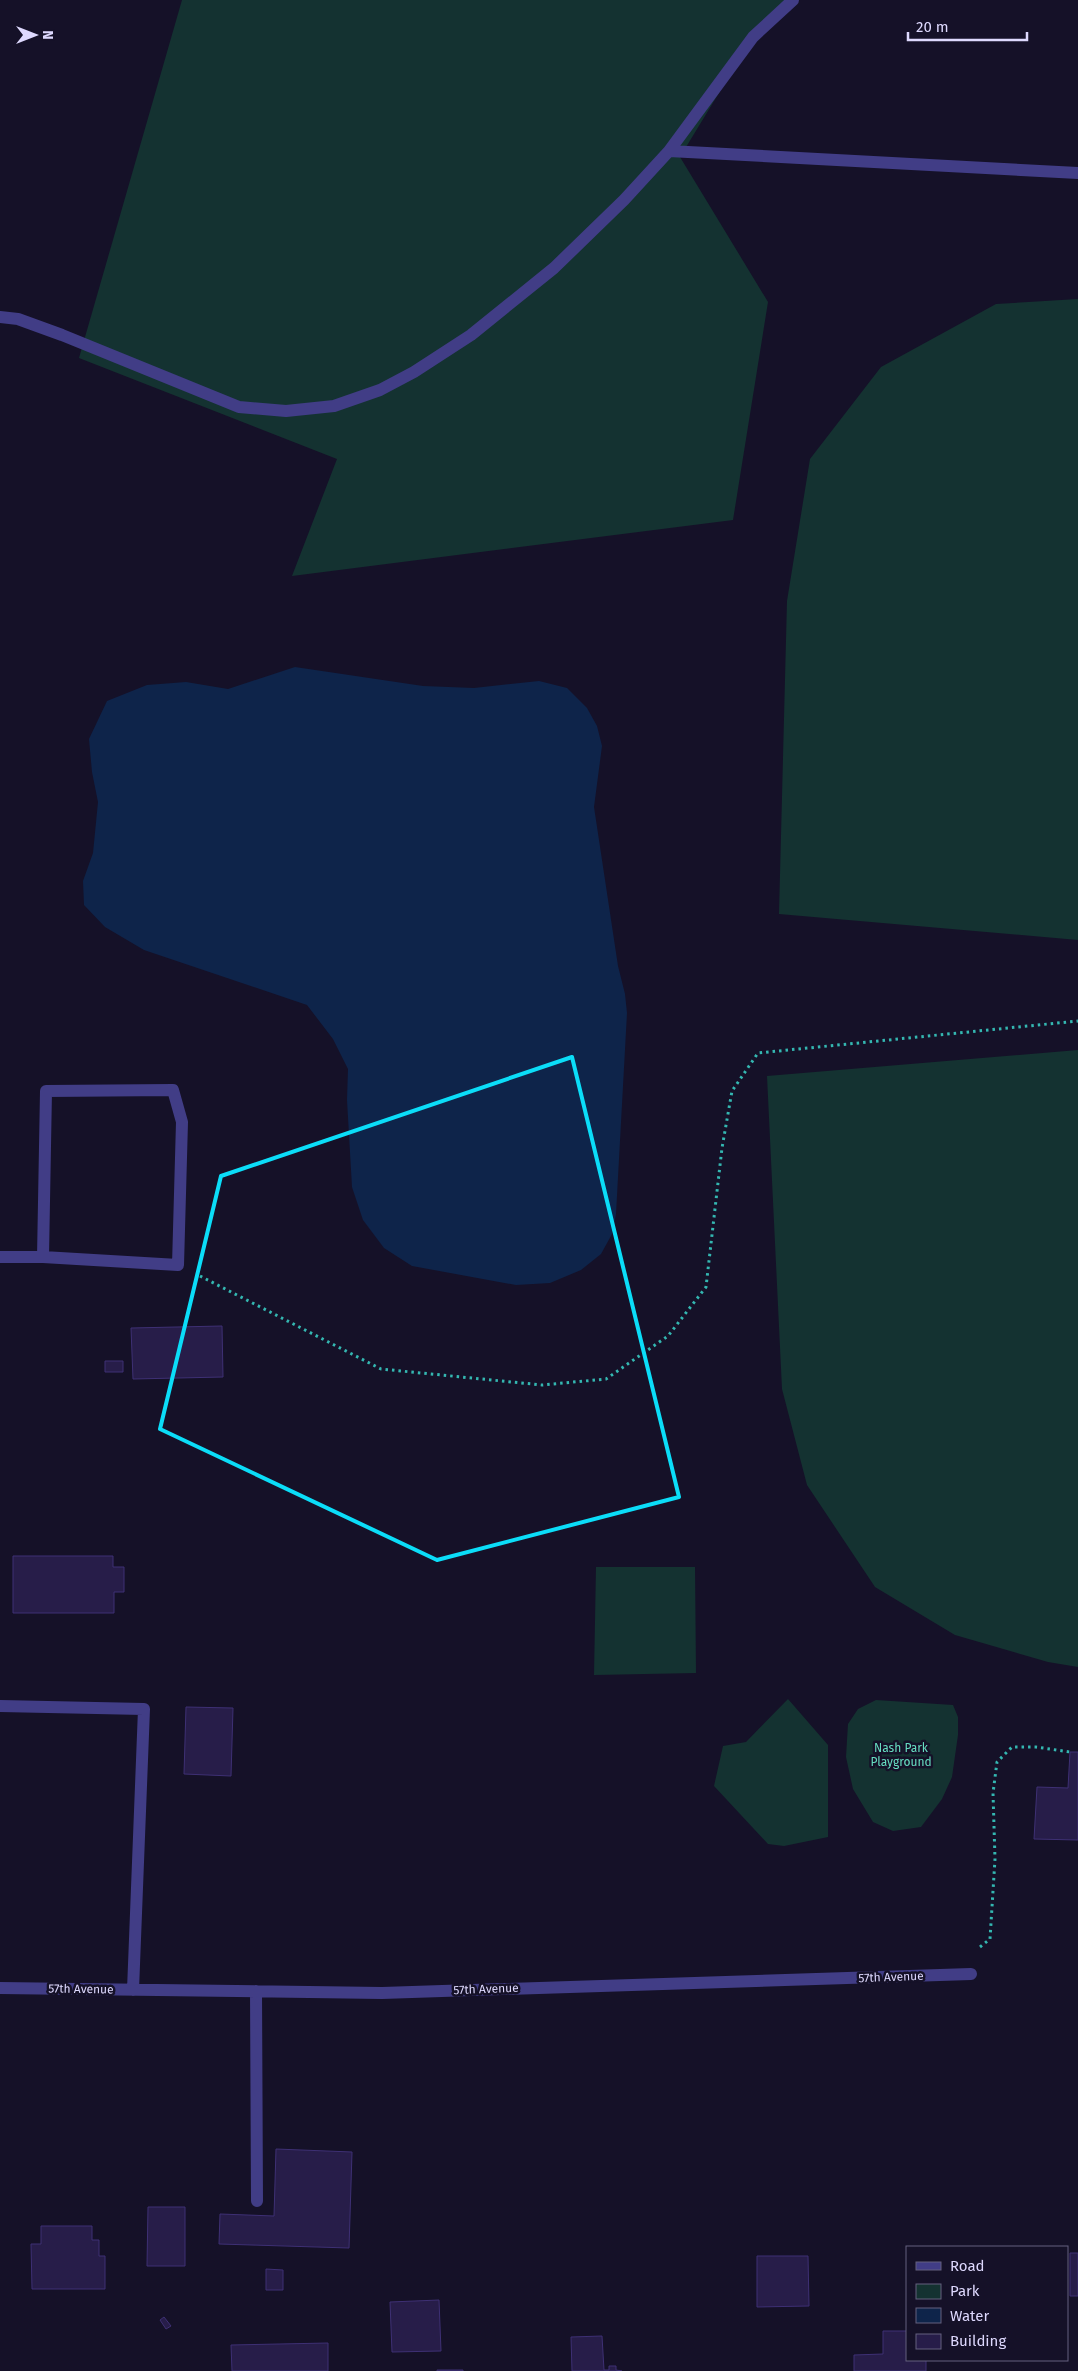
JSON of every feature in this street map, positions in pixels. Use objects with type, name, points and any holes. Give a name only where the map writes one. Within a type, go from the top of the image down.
[{"type":"street","points":[[0,317],[18,319],[62,335],[239,407],[286,411],[334,406],[380,390],[414,372],[471,335],[554,268],[624,200],[669,151],[753,37],[793,0]]},
{"type":"street","points":[[669,151],[1078,173]]},
{"type":"street","points":[[0,1257],[42,1257],[178,1265],[182,1122],[173,1090],[46,1091],[42,1257]]},
{"type":"street","points":[[0,1706],[144,1709],[133,1990]]},
{"type":"street","name":"57th Avenue","points":[[0,1988],[382,1993],[972,1974]]},
{"type":"street","points":[[256,1991],[256,2201]]},
{"type":"path","points":[[178,1265],[381,1370],[542,1385],[606,1379],[668,1336],[706,1287],[722,1148],[732,1091],[758,1053],[1078,1021]]},
{"type":"path","points":[[972,1947],[981,1947],[990,1939],[995,1859],[993,1792],[997,1762],[1012,1748],[1036,1748],[1070,1752]]},
{"type":"highlighted area","points":[[572,1057],[679,1497],[437,1560],[160,1429],[221,1176]]},
{"type":"green space","points":[[182,0],[793,0],[753,37],[680,157],[768,302],[733,520],[292,576],[337,459],[79,358]]},
{"type":"green space","points":[[1078,299],[1078,940],[779,914],[787,601],[810,459],[881,367],[996,304]]},
{"type":"green space","points":[[1078,1050],[1078,1667],[1048,1662],[955,1635],[875,1587],[807,1485],[782,1389],[767,1076]]},
{"type":"green space","points":[[596,1567],[695,1567],[696,1673],[594,1675]]},
{"type":"green space","points":[[788,1699],[828,1745],[828,1837],[784,1846],[768,1844],[714,1786],[723,1746],[746,1742]]},
{"type":"green space","name":"Nash Park Playground","points":[[876,1700],[953,1705],[958,1717],[958,1735],[952,1777],[942,1799],[921,1827],[893,1831],[873,1822],[853,1789],[846,1757],[848,1724],[858,1709]]},
{"type":"water","points":[[295,667],[423,686],[474,688],[539,681],[567,688],[587,708],[597,726],[602,746],[594,807],[627,1013],[616,1214],[612,1234],[601,1254],[581,1270],[550,1283],[516,1285],[412,1266],[384,1248],[363,1220],[352,1187],[347,1100],[348,1069],[333,1039],[307,1005],[144,950],[105,927],[84,905],[83,881],[93,853],[98,802],[92,772],[89,739],[107,701],[147,685],[186,682],[228,689]]},
{"type":"building","points":[[222,1326],[223,1377],[133,1379],[131,1328]]},
{"type":"building","points":[[105,1361],[123,1361],[123,1372],[105,1372]]},
{"type":"building","points":[[13,1556],[113,1556],[113,1567],[124,1567],[124,1592],[114,1592],[114,1613],[13,1613]]},
{"type":"building","points":[[186,1707],[233,1708],[231,1776],[184,1774]]},
{"type":"building","points":[[1070,1752],[1078,1752],[1078,1840],[1034,1839],[1037,1787],[1068,1788]]},
{"type":"building","points":[[276,2149],[352,2152],[349,2248],[219,2244],[220,2214],[274,2216]]},
{"type":"building","points":[[148,2207],[185,2207],[185,2266],[147,2266]]},
{"type":"building","points":[[41,2226],[92,2226],[92,2240],[99,2240],[99,2256],[105,2256],[105,2289],[32,2289],[31,2244],[41,2244]]},
{"type":"building","points":[[1070,2253],[1078,2253],[1078,2296],[1070,2296]]},
{"type":"building","points":[[757,2256],[808,2256],[809,2306],[757,2307]]},
{"type":"building","points":[[266,2269],[283,2270],[283,2290],[266,2290]]},
{"type":"building","points":[[439,2300],[441,2351],[392,2352],[390,2302]]},
{"type":"building","points":[[164,2317],[171,2326],[166,2329],[160,2320]]},
{"type":"building","points":[[883,2331],[906,2331],[906,2361],[926,2361],[926,2371],[854,2371],[854,2355],[883,2354]]},
{"type":"building","points":[[602,2336],[604,2370],[609,2370],[609,2366],[616,2366],[616,2370],[622,2371],[572,2371],[571,2337]]},
{"type":"building","points":[[328,2343],[328,2371],[232,2371],[231,2345]]},
{"type":"building","points":[[463,2370],[463,2371],[437,2371]]}]
